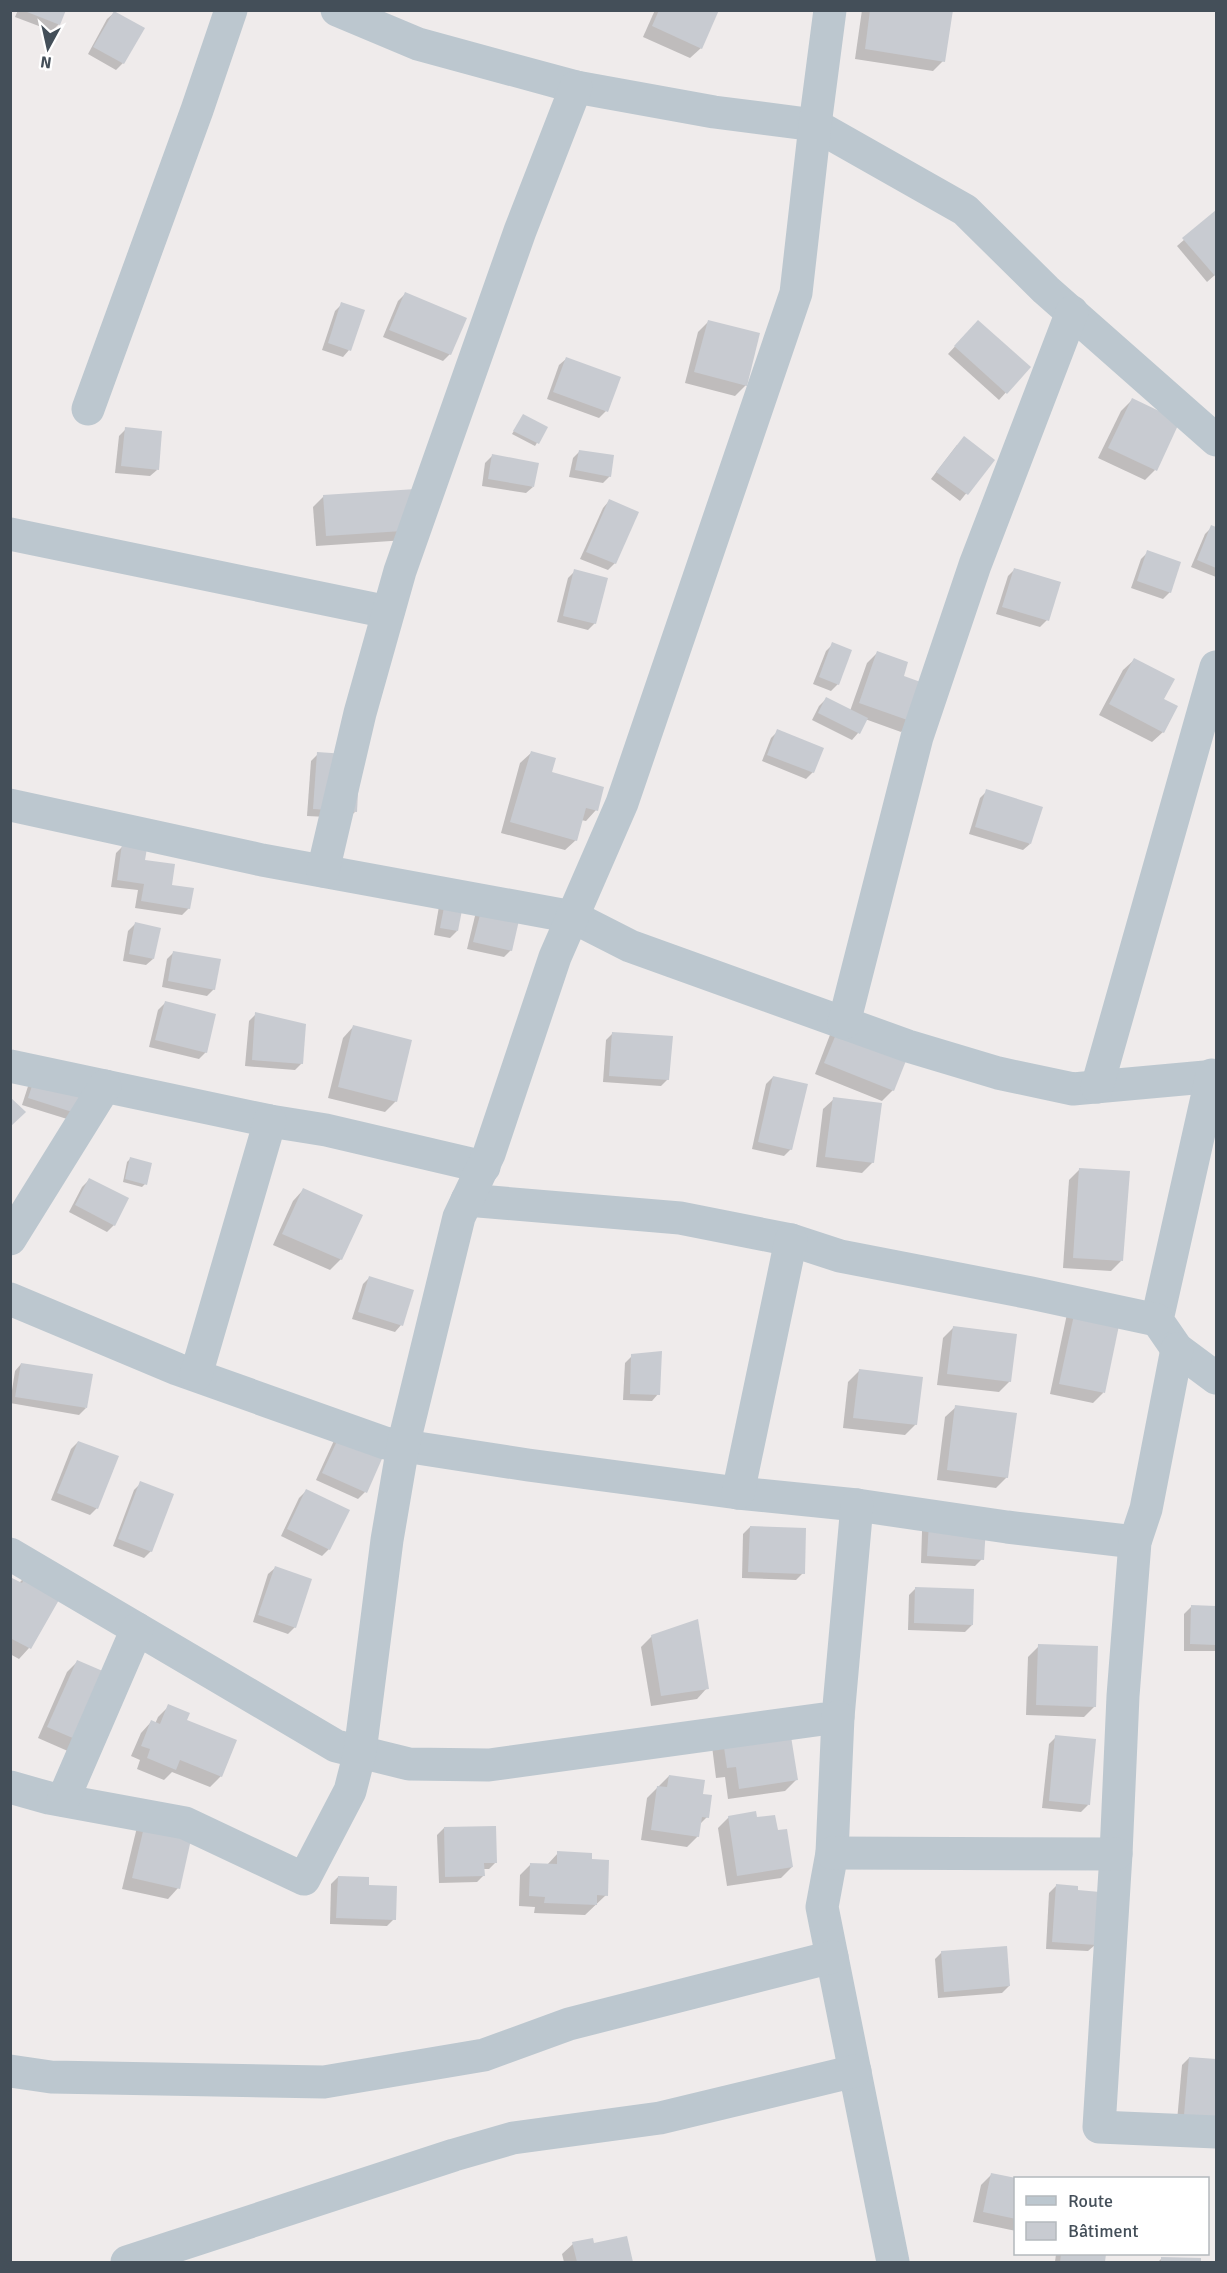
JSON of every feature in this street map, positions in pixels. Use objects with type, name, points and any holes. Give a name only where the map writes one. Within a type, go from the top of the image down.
[{"type":"street","points":[[88,409],[231,10]]},
{"type":"street","points":[[337,10],[418,44],[576,87],[714,112],[814,124],[965,210],[1072,312],[1216,440]]},
{"type":"street","points":[[10,1786],[63,1800],[185,1823],[304,1879],[350,1791],[360,1752],[386,1552],[403,1446],[459,1217],[484,1167],[555,957],[622,803],[796,293],[814,124],[830,10]]},
{"type":"street","points":[[323,871],[360,713],[400,570],[520,231],[576,87]]},
{"type":"street","points":[[844,1023],[916,737],[975,565],[1072,312]]},
{"type":"street","points":[[10,534],[388,612]]},
{"type":"street","points":[[1097,1087],[1216,667]]},
{"type":"street","points":[[10,805],[323,871],[573,917],[630,946],[908,1046],[998,1073],[1073,1089],[1214,1075],[1157,1320]]},
{"type":"street","points":[[10,1066],[270,1121],[326,1130],[484,1167]]},
{"type":"street","points":[[10,1239],[105,1086]]},
{"type":"street","points":[[195,1375],[270,1121]]},
{"type":"street","points":[[468,1200],[680,1218],[790,1240],[840,1256],[1157,1320],[1177,1349],[1216,1378]]},
{"type":"street","points":[[738,1493],[790,1240]]},
{"type":"street","points":[[10,1299],[195,1375],[385,1443],[540,1467],[738,1493],[857,1505],[1007,1527],[1135,1542]]},
{"type":"street","points":[[1177,1349],[1146,1509],[1135,1542],[1123,1696],[1100,2127],[1216,2132]]},
{"type":"street","points":[[857,1505],[838,1717],[832,1853],[822,1907],[893,2262]]},
{"type":"street","points":[[10,1554],[336,1746],[409,1764],[489,1765],[838,1717]]},
{"type":"street","points":[[63,1800],[137,1629]]},
{"type":"street","points":[[832,1853],[1116,1854]]},
{"type":"street","points":[[10,2071],[51,2077],[324,2082],[484,2055],[569,2024],[832,1957]]},
{"type":"street","points":[[127,2262],[454,2155],[513,2138],[660,2118],[855,2071]]},
{"type":"building","points":[[22,10],[66,10],[60,25]]},
{"type":"building","points":[[659,10],[719,10],[702,49],[652,26]]},
{"type":"building","points":[[870,10],[953,10],[945,62],[865,49]]},
{"type":"building","points":[[114,11],[145,28],[124,64],[93,47]]},
{"type":"building","points":[[1216,210],[1216,275],[1215,276],[1182,238]]},
{"type":"building","points":[[405,292],[467,318],[451,355],[389,330]]},
{"type":"building","points":[[341,302],[365,310],[351,351],[328,343]]},
{"type":"building","points":[[708,320],[760,333],[747,386],[694,372]]},
{"type":"building","points":[[978,320],[1031,367],[1007,394],[954,346]]},
{"type":"building","points":[[566,357],[621,377],[608,412],[553,392]]},
{"type":"building","points":[[1132,398],[1180,421],[1157,471],[1108,448]]},
{"type":"building","points":[[523,414],[548,427],[539,444],[513,431]]},
{"type":"building","points":[[125,427],[162,431],[159,470],[121,466]]},
{"type":"building","points":[[964,436],[995,460],[968,495],[936,472]]},
{"type":"building","points":[[579,450],[614,455],[611,477],[575,470]]},
{"type":"building","points":[[492,454],[539,463],[534,487],[488,479]]},
{"type":"building","points":[[416,489],[418,530],[326,536],[323,495]]},
{"type":"building","points":[[609,499],[639,512],[616,564],[586,552]]},
{"type":"building","points":[[1211,525],[1216,527],[1216,568],[1197,560]]},
{"type":"building","points":[[1147,550],[1181,562],[1171,593],[1137,581]]},
{"type":"building","points":[[1014,568],[1061,582],[1049,621],[1002,607]]},
{"type":"building","points":[[574,569],[608,578],[596,624],[563,616]]},
{"type":"building","points":[[832,642],[852,650],[839,685],[819,677]]},
{"type":"building","points":[[877,651],[908,662],[904,676],[926,684],[913,722],[859,703]]},
{"type":"building","points":[[1134,658],[1175,679],[1164,699],[1178,706],[1164,733],[1109,704]]},
{"type":"building","points":[[826,697],[868,718],[860,734],[818,713]]},
{"type":"building","points":[[777,729],[824,748],[814,773],[767,755]]},
{"type":"building","points":[[531,751],[556,758],[552,772],[604,787],[598,811],[586,808],[577,841],[510,822]]},
{"type":"building","points":[[317,752],[360,755],[357,812],[313,809]]},
{"type":"building","points":[[986,789],[1043,807],[1031,844],[975,827]]},
{"type":"building","points":[[122,844],[147,848],[145,860],[175,864],[172,885],[194,888],[190,909],[141,901],[144,884],[117,880]]},
{"type":"building","points":[[448,886],[466,889],[458,931],[440,928]]},
{"type":"building","points":[[482,907],[520,916],[512,951],[473,942]]},
{"type":"building","points":[[135,922],[161,928],[154,959],[129,954]]},
{"type":"building","points":[[173,951],[221,959],[215,990],[168,981]]},
{"type":"building","points":[[165,1001],[216,1014],[207,1053],[155,1040]]},
{"type":"building","points":[[255,1012],[306,1024],[303,1064],[252,1060]]},
{"type":"building","points":[[844,1015],[913,1043],[894,1091],[824,1063]]},
{"type":"building","points":[[353,1025],[412,1040],[397,1102],[338,1087]]},
{"type":"building","points":[[612,1032],[673,1036],[669,1080],[609,1076]]},
{"type":"building","points":[[38,1068],[98,1087],[88,1117],[28,1098]]},
{"type":"building","points":[[773,1076],[808,1084],[792,1150],[758,1142]]},
{"type":"building","points":[[10,1097],[26,1112],[10,1127]]},
{"type":"building","points":[[833,1097],[882,1103],[874,1163],[825,1157]]},
{"type":"building","points":[[130,1157],[152,1163],[147,1185],[125,1179]]},
{"type":"building","points":[[1079,1168],[1130,1171],[1123,1261],[1073,1258]]},
{"type":"building","points":[[89,1178],[129,1198],[115,1226],[75,1205]]},
{"type":"building","points":[[303,1188],[363,1215],[342,1260],[282,1234]]},
{"type":"building","points":[[369,1276],[414,1290],[403,1326],[358,1312]]},
{"type":"building","points":[[1077,1301],[1122,1311],[1105,1393],[1059,1384]]},
{"type":"building","points":[[953,1326],[1017,1334],[1011,1382],[947,1374]]},
{"type":"building","points":[[662,1351],[660,1395],[630,1394],[631,1354]]},
{"type":"building","points":[[21,1363],[93,1374],[87,1408],[15,1397]]},
{"type":"building","points":[[859,1369],[923,1377],[917,1425],[853,1418]]},
{"type":"building","points":[[955,1405],[1017,1413],[1008,1478],[947,1470]]},
{"type":"building","points":[[344,1426],[388,1445],[367,1493],[322,1473]]},
{"type":"building","points":[[78,1441],[119,1456],[98,1509],[57,1493]]},
{"type":"building","points":[[140,1481],[174,1494],[152,1552],[118,1539]]},
{"type":"building","points":[[306,1489],[350,1510],[330,1550],[287,1529]]},
{"type":"building","points":[[929,1523],[986,1526],[984,1560],[927,1556]]},
{"type":"building","points":[[750,1526],[806,1528],[805,1574],[748,1572]]},
{"type":"building","points":[[275,1566],[312,1579],[296,1628],[258,1615]]},
{"type":"building","points":[[29,1571],[64,1591],[31,1649],[10,1638],[10,1577],[22,1583]]},
{"type":"building","points":[[915,1587],[974,1589],[973,1625],[914,1623]]},
{"type":"building","points":[[1191,1605],[1216,1606],[1216,1645],[1190,1644]]},
{"type":"building","points":[[698,1619],[709,1689],[661,1696],[651,1635]]},
{"type":"building","points":[[1038,1644],[1098,1646],[1096,1707],[1036,1705]]},
{"type":"building","points":[[77,1660],[105,1672],[82,1742],[47,1727]]},
{"type":"building","points":[[168,1704],[190,1713],[187,1720],[237,1740],[222,1777],[180,1760],[176,1770],[147,1758],[150,1749],[141,1746],[151,1720],[160,1724]]},
{"type":"building","points":[[789,1724],[798,1780],[739,1789],[736,1767],[727,1768],[722,1734]]},
{"type":"building","points":[[1055,1735],[1096,1739],[1090,1805],[1049,1801]]},
{"type":"building","points":[[669,1775],[705,1780],[703,1794],[712,1795],[709,1818],[702,1817],[699,1837],[651,1830],[657,1786],[667,1787]]},
{"type":"building","points":[[149,1806],[196,1817],[180,1889],[132,1878]]},
{"type":"building","points":[[756,1811],[757,1817],[775,1815],[778,1830],[787,1829],[793,1867],[737,1876],[728,1816]]},
{"type":"building","points":[[496,1826],[497,1863],[484,1863],[485,1876],[445,1877],[444,1827]]},
{"type":"building","points":[[557,1851],[592,1853],[592,1859],[609,1860],[608,1896],[597,1895],[597,1905],[544,1903],[545,1897],[529,1896],[530,1863],[557,1864]]},
{"type":"building","points":[[338,1876],[369,1877],[369,1885],[397,1886],[396,1920],[336,1918]]},
{"type":"building","points":[[1056,1884],[1078,1886],[1078,1890],[1100,1892],[1096,1945],[1052,1942]]},
{"type":"building","points":[[1007,1946],[1010,1986],[944,1992],[941,1951]]},
{"type":"building","points":[[1189,2057],[1216,2059],[1216,2118],[1184,2115]]},
{"type":"building","points":[[991,2173],[1014,2178],[1014,2219],[983,2212]]},
{"type":"building","points":[[627,2236],[633,2262],[577,2262],[572,2242],[593,2238],[594,2243]]},
{"type":"building","points":[[1061,2255],[1106,2255],[1105,2262],[1060,2262]]},
{"type":"building","points":[[1161,2257],[1201,2258],[1201,2262],[1161,2262]]}]
